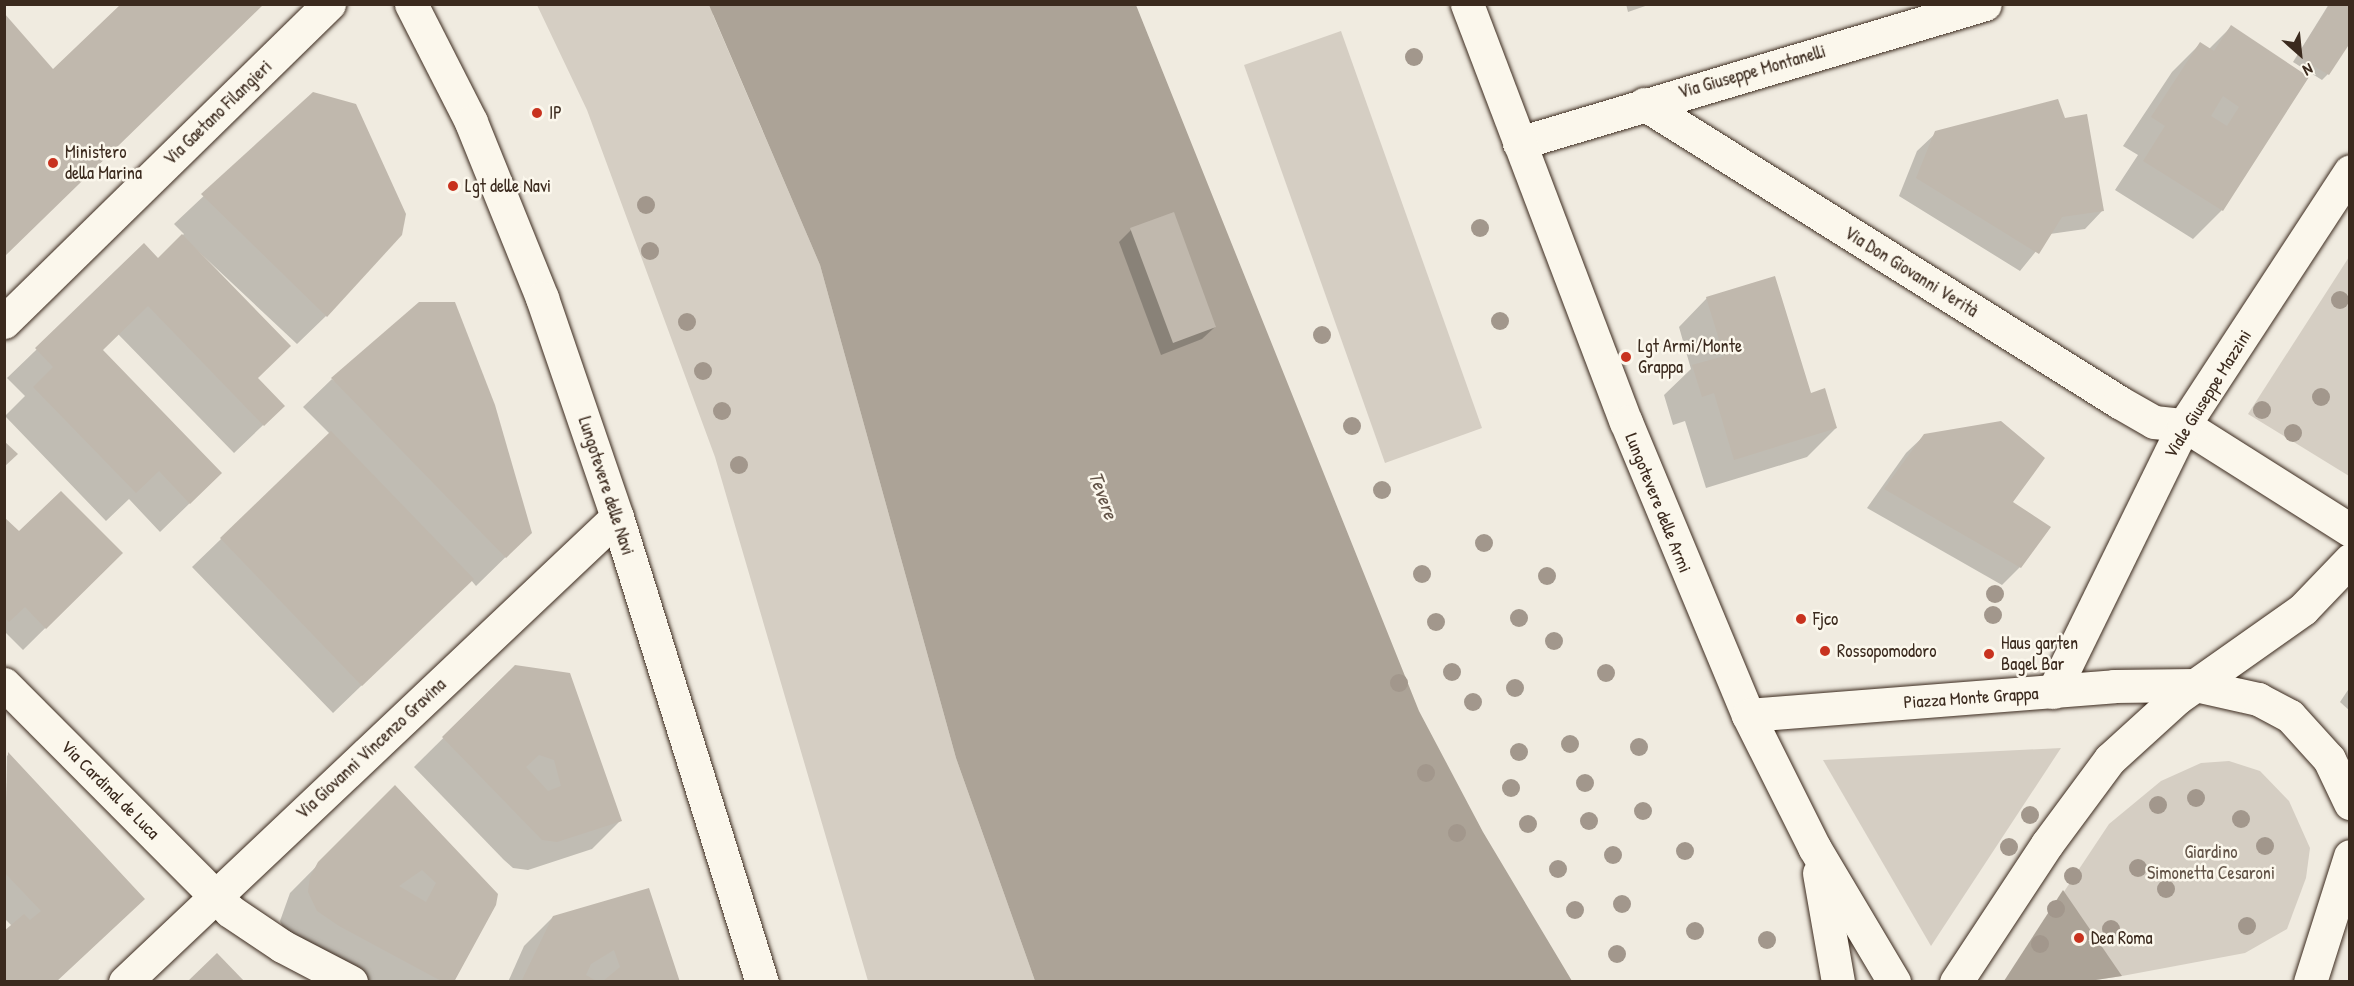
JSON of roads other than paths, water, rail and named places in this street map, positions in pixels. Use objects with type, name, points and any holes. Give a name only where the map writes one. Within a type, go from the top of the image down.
[{"type":"street","name":"Via Gaetano Filangieri","points":[[4,322],[329,4]]},
{"type":"street","name":"Lungotevere delle Navi","points":[[411,4],[471,122],[506,205],[617,517],[762,981]]},
{"type":"street","name":"Lungotevere delle Armi","points":[[1467,4],[1657,501],[1748,715],[1814,847],[1894,981]]},
{"type":"street","name":"Via Giuseppe Montanelli","points":[[1520,143],[1644,104],[1985,4]]},
{"type":"street","name":"Via Don Giovanni Verità","points":[[1644,104],[2119,402],[2154,422],[2184,425]]},
{"type":"street","name":"Viale Giuseppe Mazzini","points":[[2053,692],[2184,425],[2349,171]]},
{"type":"street","points":[[2184,425],[2349,531]]},
{"type":"street","name":"Via Giovanni Vincenzo Gravina","points":[[124,981],[617,517]]},
{"type":"street","points":[[1956,981],[2101,770],[2150,721],[2195,685],[2303,609],[2349,560]]},
{"type":"street","name":"Via Cardinal de Luca","points":[[4,684],[215,897],[268,938],[351,981]]},
{"type":"street","name":"Piazza Monte Grappa","points":[[1748,715],[2139,685],[2195,685],[2258,699],[2290,716],[2330,759],[2349,803]]},
{"type":"street","points":[[1814,847],[1838,981]]},
{"type":"street","points":[[2310,981],[2349,856]]},
{"type":"water","name":"Tevere","points":[[709,5],[1136,5],[1419,711],[1483,832],[1572,981],[1035,981],[956,758],[820,265]]},
{"type":"water","points":[[2063,890],[2122,976],[2089,981],[2004,981]]},
{"type":"place","name":"IP","points":[[537,113]]},
{"type":"place","name":"Ministero della Marina","points":[[53,163]]},
{"type":"place","name":"Lgt delle Navi","points":[[453,186]]},
{"type":"place","name":"Lgt Armi/Monte Grappa","points":[[1626,357]]},
{"type":"place","name":"Fjco","points":[[1801,619]]},
{"type":"place","name":"Rossopomodoro","points":[[1825,651]]},
{"type":"place","name":"Haus garten Bagel Bar","points":[[1989,654]]},
{"type":"place","name":"Dea Roma","points":[[2079,938]]},
{"type":"park label","name":"Giardino Simonetta Cesaroni","points":[[2211,863]]}]
